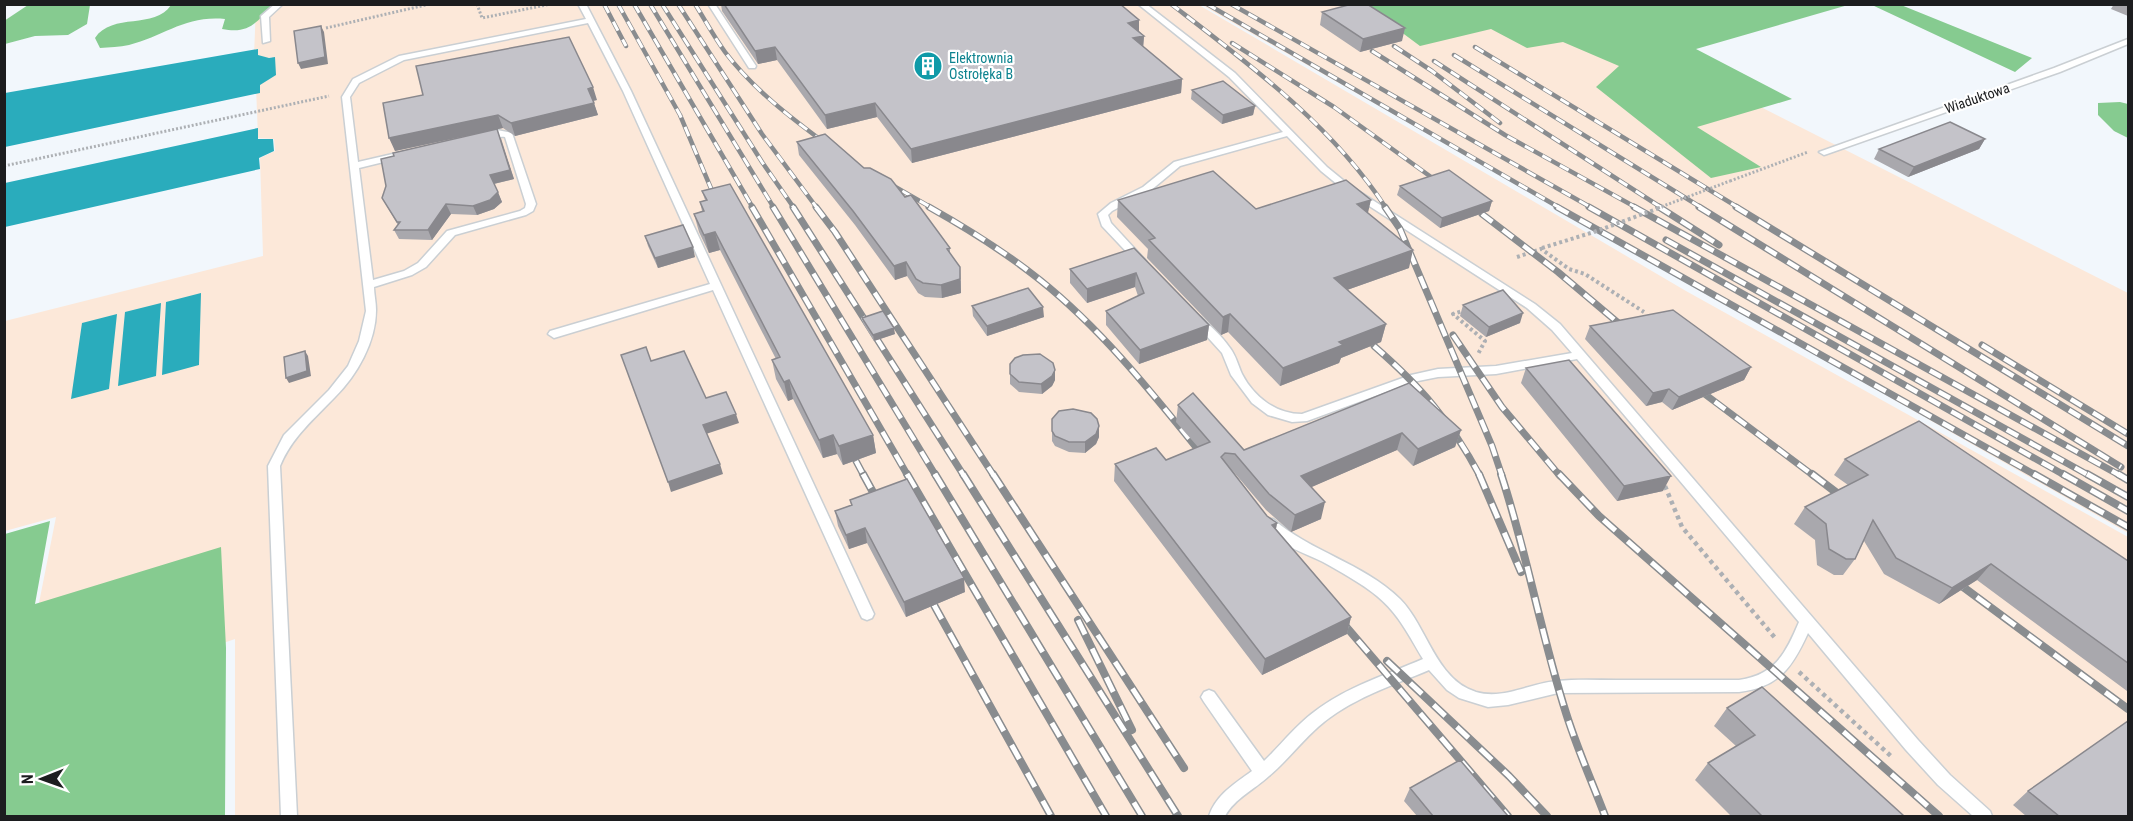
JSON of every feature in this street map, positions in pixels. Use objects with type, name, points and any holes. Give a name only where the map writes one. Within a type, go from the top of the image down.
[{"type":"lane","points":[[266,42],[265,16],[280,4]]},
{"type":"lane","points":[[582,4],[627,92],[867,614]]},
{"type":"lane","points":[[711,4],[752,66]]},
{"type":"lane","points":[[1141,4],[1232,75],[1324,169],[1346,187],[1544,316],[1912,745],[1944,780],[1984,816]]},
{"type":"lane","points":[[289,816],[274,466],[279,450],[289,435],[352,370],[364,345],[371,311],[346,97],[356,81],[402,58],[591,20]]},
{"type":"lane","name":"Wiaduktowa","points":[[1824,152],[2057,70],[2128,41]]},
{"type":"lane","points":[[368,285],[408,273],[422,265],[452,233],[530,209],[531,204],[509,135],[497,133],[475,138]]},
{"type":"lane","points":[[1146,266],[1106,224],[1103,214],[1108,208],[1143,191],[1170,167],[1177,164],[1289,133]]},
{"type":"lane","points":[[354,166],[409,153]]},
{"type":"lane","points":[[554,334],[716,286]]},
{"type":"lane","points":[[1185,307],[1225,349],[1233,362],[1236,373],[1251,394],[1268,411],[1290,419],[1303,418],[1411,379],[1438,373],[1496,370],[1579,355]]},
{"type":"lane","points":[[1256,510],[1271,527],[1282,535],[1385,593],[1406,616],[1432,662],[1456,690],[1479,700],[1516,699],[1544,688],[1558,687],[1751,686],[1771,678],[1789,657],[1806,621]]},
{"type":"lane","points":[[1217,816],[1221,808],[1246,783],[1262,772],[1319,716],[1339,703],[1432,662]]},
{"type":"lane","points":[[1209,697],[1262,772]]},
{"type":"path","points":[[326,28],[430,4]]},
{"type":"path","points":[[477,4],[482,18],[550,4]]},
{"type":"path","points":[[4,166],[348,92]]},
{"type":"path","points":[[1517,257],[1594,232],[1775,163]]},
{"type":"path","points":[[1541,249],[1569,269],[1585,274],[1644,312]]},
{"type":"path","points":[[1472,307],[1453,315],[1485,341],[1479,354],[1472,355]]},
{"type":"path","points":[[1661,477],[1682,527],[1769,629],[1802,677],[1898,762]]},
{"type":"shaded area","points":[[256,5],[1199,5],[1686,291],[2128,537],[2128,816],[235,816],[235,639],[17,714],[56,517],[5,531],[5,321],[263,256],[260,158],[275,151],[274,139],[258,138],[256,86],[273,76],[272,57],[265,59],[254,56]]},
{"type":"shaded area","points":[[1202,5],[1559,5],[2128,293],[2128,533]]},
{"type":"green space","points":[[28,5],[90,5],[87,24],[68,35],[35,36],[5,44],[4,21]]},
{"type":"green space","points":[[171,5],[272,5],[256,22],[245,29],[222,29],[225,19],[198,20],[129,45],[100,48],[95,38],[102,30],[112,25],[155,17],[164,13]]},
{"type":"green space","points":[[1365,5],[1848,5],[1696,49],[1792,99],[1697,127],[1761,167],[1711,178],[1596,87],[1619,66],[1563,42],[1527,48],[1491,29],[1420,46]]},
{"type":"green space","points":[[1872,5],[1901,5],[2032,58],[2015,72]]},
{"type":"green space","points":[[2098,103],[2128,104],[2128,138],[2114,131],[2098,115]]},
{"type":"green space","points":[[50,521],[35,604],[221,547],[226,648],[225,816],[5,816],[5,534]]},
{"type":"water","points":[[258,49],[258,55],[275,57],[276,75],[260,85],[260,93],[5,147],[5,93]]},
{"type":"water","points":[[258,128],[258,139],[273,139],[274,151],[259,158],[260,169],[5,227],[5,183]]},
{"type":"water","points":[[201,293],[199,365],[162,375],[166,302]]},
{"type":"water","points":[[161,303],[156,376],[118,386],[125,312]]},
{"type":"water","points":[[117,314],[109,389],[71,399],[82,323]]},
{"type":"building","name":"Elektrownia Ostrołęka B","points":[[724,4],[1120,4],[1139,20],[1128,23],[1144,36],[1133,38],[1182,79],[911,149],[875,103],[825,115],[775,47],[755,51]]},
{"type":"building","points":[[1352,4],[1367,4],[1405,28],[1363,39],[1322,12]]},
{"type":"building","points":[[321,26],[325,57],[298,63],[294,31]]},
{"type":"building","points":[[569,37],[593,87],[588,89],[594,103],[511,123],[498,115],[389,138],[383,103],[423,95],[416,66]]},
{"type":"building","points":[[1223,81],[1255,106],[1223,115],[1192,90]]},
{"type":"building","points":[[1950,122],[1985,139],[1914,167],[1879,149]]},
{"type":"building","points":[[497,129],[510,170],[490,175],[498,192],[490,200],[473,206],[446,204],[428,230],[394,230],[400,222],[397,222],[382,198],[386,186],[381,159],[394,156],[393,153]]},
{"type":"building","points":[[825,134],[864,168],[870,168],[891,179],[905,197],[911,195],[950,248],[947,249],[960,267],[960,279],[941,285],[923,283],[916,279],[906,262],[894,266],[797,142]]},
{"type":"building","points":[[1449,170],[1492,201],[1442,218],[1400,186]]},
{"type":"building","points":[[1213,171],[1256,209],[1346,180],[1371,200],[1357,204],[1413,250],[1334,278],[1386,324],[1339,342],[1343,345],[1283,368],[1230,314],[1223,317],[1149,240],[1155,238],[1118,200]]},
{"type":"building","points":[[730,184],[873,435],[839,446],[833,435],[819,440],[789,380],[784,382],[772,360],[780,357],[715,232],[704,235],[694,214],[704,211],[700,202],[707,200],[702,191]]},
{"type":"building","points":[[683,225],[693,247],[655,258],[645,236]]},
{"type":"building","points":[[1134,248],[1209,325],[1140,350],[1106,311],[1144,293],[1136,273],[1087,289],[1070,269]]},
{"type":"building","points":[[1028,288],[1043,307],[987,326],[972,306]]},
{"type":"building","points":[[1503,290],[1523,313],[1489,327],[1463,305]]},
{"type":"building","points":[[1673,310],[1751,367],[1679,397],[1669,389],[1653,393],[1590,326]]},
{"type":"building","points":[[883,311],[894,328],[873,335],[862,318]]},
{"type":"building","points":[[646,347],[651,361],[684,351],[706,398],[726,392],[736,414],[703,425],[720,464],[668,482],[621,355]]},
{"type":"building","points":[[305,351],[307,371],[286,378],[284,357]]},
{"type":"building","points":[[1040,354],[1053,363],[1055,370],[1052,376],[1041,384],[1019,382],[1010,374],[1010,364],[1015,358]]},
{"type":"building","points":[[1569,360],[1671,476],[1624,486],[1526,368]]},
{"type":"building","points":[[1409,383],[1461,430],[1418,449],[1402,433],[1301,476],[1325,502],[1295,515],[1269,494],[1235,454],[1225,453],[1221,457],[1267,516],[1277,523],[1272,525],[1351,617],[1265,659],[1115,464],[1156,448],[1166,460],[1210,442],[1178,405],[1193,393],[1244,450]]},
{"type":"building","points":[[1073,409],[1091,413],[1097,419],[1099,426],[1096,434],[1085,442],[1069,442],[1055,436],[1052,431],[1052,419],[1059,411]]},
{"type":"building","points":[[1919,421],[2128,561],[2128,663],[1991,564],[1952,588],[1896,558],[1873,520],[1855,559],[1846,559],[1829,549],[1826,524],[1805,507],[1868,475],[1845,459]]},
{"type":"building","points":[[907,479],[964,578],[904,602],[865,528],[846,535],[835,511],[852,505],[850,500]]},
{"type":"building","points":[[1762,687],[1904,816],[1762,816],[1708,763],[1755,735],[1727,708]]},
{"type":"building","points":[[2128,721],[2128,816],[2059,816],[2028,791]]},
{"type":"building","points":[[1460,760],[1508,816],[1433,816],[1410,788]]},
{"type":"railway","points":[[604,4],[626,46]]},
{"type":"railway","points":[[618,4],[680,115],[718,205]]},
{"type":"railway","points":[[634,4],[753,208]]},
{"type":"railway","points":[[650,4],[774,208]]},
{"type":"railway","points":[[662,4],[762,162],[794,208]]},
{"type":"railway","points":[[678,4],[762,134],[817,208]]},
{"type":"railway","points":[[695,4],[736,66],[760,91],[829,146]]},
{"type":"railway","points":[[1171,4],[1288,97],[1341,150],[1386,208]]},
{"type":"railway","points":[[1207,4],[1560,208]]},
{"type":"railway","points":[[1231,4],[1592,208]]},
{"type":"railway","points":[[1232,43],[1334,107],[1438,182]]},
{"type":"railway","points":[[1394,46],[1432,71],[1500,123]]},
{"type":"railway","points":[[1475,47],[1739,208]]},
{"type":"railway","points":[[1372,51],[1505,135],[1637,208]]},
{"type":"railway","points":[[1454,55],[1702,208]]},
{"type":"railway","points":[[1434,61],[1662,208]]},
{"type":"railway","points":[[885,181],[932,208]]},
{"type":"railway","points":[[752,207],[908,476]]},
{"type":"railway","points":[[773,207],[936,476]]},
{"type":"railway","points":[[793,207],[964,476]]},
{"type":"railway","points":[[816,207],[835,232],[994,476]]},
{"type":"railway","points":[[929,207],[1000,250],[1064,300],[1129,366],[1208,462]]},
{"type":"railway","points":[[1385,207],[1400,229],[1492,446],[1502,476]]},
{"type":"railway","points":[[1557,207],[2037,476]]},
{"type":"railway","points":[[1589,207],[2066,476]]},
{"type":"railway","points":[[1634,207],[2121,476]]},
{"type":"railway","points":[[1659,207],[1719,245]]},
{"type":"railway","points":[[1699,207],[2121,467]]},
{"type":"railway","points":[[1736,207],[2128,446]]},
{"type":"railway","points":[[1482,214],[1558,272],[1629,332]]},
{"type":"railway","points":[[1666,240],[2090,476]]},
{"type":"railway","points":[[1453,335],[1502,407],[1560,476]]},
{"type":"railway","points":[[1982,345],[2128,434]]},
{"type":"railway","points":[[1374,346],[1433,405],[1446,421],[1479,475]]},
{"type":"railway","points":[[1694,386],[1814,476]]},
{"type":"railway","points":[[856,461],[864,476]]},
{"type":"railway","points":[[863,474],[880,505]]},
{"type":"railway","points":[[907,474],[1106,816]]},
{"type":"railway","points":[[935,474],[1142,816]]},
{"type":"railway","points":[[963,474],[1178,816]]},
{"type":"railway","points":[[993,474],[1184,768]]},
{"type":"railway","points":[[1501,474],[1566,713],[1605,816]]},
{"type":"railway","points":[[1559,474],[1599,516],[1939,816]]},
{"type":"railway","points":[[1812,474],[1850,503]]},
{"type":"railway","points":[[2034,474],[2128,527]]},
{"type":"railway","points":[[2063,474],[2128,511]]},
{"type":"railway","points":[[2087,474],[2128,497]]},
{"type":"railway","points":[[2118,474],[2128,480]]},
{"type":"railway","points":[[1479,475],[1521,572]]},
{"type":"railway","points":[[1951,578],[2128,709]]},
{"type":"railway","points":[[934,605],[1051,816]]},
{"type":"railway","points":[[1337,616],[1508,816]]},
{"type":"railway","points":[[1078,620],[1132,730]]},
{"type":"railway","points":[[1387,661],[1509,776],[1547,816]]},
{"type":"place","name":"Elektrownia Ostrołęka B","points":[[928,66]]}]
